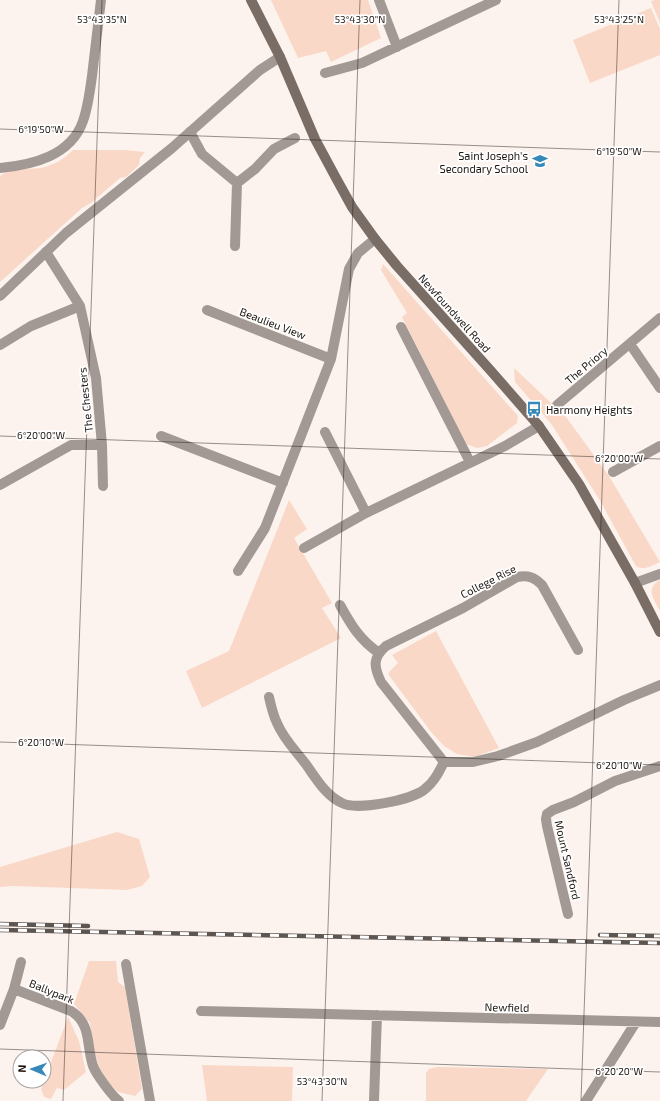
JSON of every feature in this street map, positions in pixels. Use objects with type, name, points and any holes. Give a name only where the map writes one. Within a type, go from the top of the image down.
[{"type":"main road","name":"Newfoundwell Road","points":[[251,0],[280,57],[315,139],[352,207],[397,266],[539,426],[579,484],[635,583],[660,632]]},
{"type":"street","points":[[0,168],[30,164],[46,159],[68,144],[76,134],[83,122],[88,102],[101,0]]},
{"type":"street","points":[[378,0],[397,47]]},
{"type":"street","points":[[325,73],[362,63],[494,0]]},
{"type":"street","points":[[0,296],[66,233],[172,148],[260,70],[280,57]]},
{"type":"street","points":[[190,132],[202,154],[237,183]]},
{"type":"street","points":[[237,183],[255,169],[274,149],[295,138]]},
{"type":"street","points":[[235,246],[237,183]]},
{"type":"street","points":[[238,571],[265,528],[331,359],[349,269],[358,253],[375,239]]},
{"type":"street","name":"The Chesters","points":[[46,252],[80,306],[96,378],[102,445],[102,486]]},
{"type":"street","points":[[0,345],[31,326],[80,306]]},
{"type":"street","name":"Beaulieu View","points":[[207,310],[331,359]]},
{"type":"street","name":"The Priory","points":[[557,405],[660,318]]},
{"type":"street","points":[[401,327],[470,462]]},
{"type":"street","points":[[630,344],[660,388]]},
{"type":"street","points":[[304,548],[366,513],[505,446],[539,426]]},
{"type":"street","points":[[325,432],[366,513]]},
{"type":"street","points":[[160,436],[283,483]]},
{"type":"street","name":"The Chesters","points":[[0,485],[71,446],[102,445]]},
{"type":"street","points":[[613,472],[660,446]]},
{"type":"street","points":[[635,583],[660,574]]},
{"type":"street","name":"College Rise","points":[[379,652],[386,646],[463,608],[517,577],[526,575],[535,578],[542,585],[578,650]]},
{"type":"street","points":[[340,605],[357,634],[368,645],[379,652],[376,662],[376,670],[380,682],[444,762]]},
{"type":"street","points":[[444,762],[473,762],[498,756],[537,742],[624,700],[660,685]]},
{"type":"street","points":[[269,697],[272,711],[283,736],[319,783],[332,797],[344,804],[358,806],[383,803],[410,797],[424,790],[437,776],[444,762]]},
{"type":"street","name":"Mount Sandford","points":[[568,914],[551,843],[546,818],[547,814],[615,781],[660,767]]},
{"type":"street","name":"Ballypark","points":[[0,1025],[14,989],[21,962]]},
{"type":"street","points":[[126,964],[148,1101]]},
{"type":"street","name":"Ballypark","points":[[14,989],[78,1015],[87,1029],[89,1050],[93,1067],[108,1090],[119,1101]]},
{"type":"street","name":"Newfield","points":[[201,1011],[660,1022]]},
{"type":"street","points":[[374,1101],[377,1016]]},
{"type":"street","points":[[586,1101],[636,1022]]},
{"type":"shaded area","points":[[271,0],[368,0],[381,38],[331,62],[326,51],[298,58]]},
{"type":"shaded area","points":[[660,0],[660,23],[651,1]]},
{"type":"shaded area","points":[[651,8],[660,29],[660,55],[590,83],[573,40]]},
{"type":"shaded area","points":[[73,150],[125,150],[145,152],[140,158],[139,165],[126,177],[120,178],[91,203],[82,208],[0,282],[0,176],[9,171],[49,166],[62,159]]},
{"type":"shaded area","points":[[383,264],[518,416],[517,423],[487,446],[477,448],[466,444],[402,317],[407,313],[381,270]]},
{"type":"shaded area","points":[[514,368],[566,417],[609,476],[660,562],[645,568],[636,566],[599,499],[552,425],[515,382]]},
{"type":"shaded area","points":[[289,500],[307,529],[294,538],[332,603],[322,608],[341,638],[202,708],[186,671],[229,651]]},
{"type":"shaded area","points":[[660,580],[660,611],[653,598],[652,590],[655,583]]},
{"type":"shaded area","points":[[436,631],[499,748],[474,757],[457,754],[444,746],[431,732],[388,674],[398,663],[392,655]]},
{"type":"shaded area","points":[[117,832],[139,839],[150,877],[142,886],[127,890],[13,886],[0,887],[0,867]]},
{"type":"shaded area","points":[[89,961],[116,961],[118,982],[125,987],[142,1089],[135,1096],[118,1092],[109,1083],[99,1067],[93,1047],[90,1023],[74,1004]]},
{"type":"shaded area","points":[[68,1017],[79,1041],[86,1072],[64,1090],[57,1088],[51,1099],[44,1097],[41,1089],[52,1089],[52,1060]]},
{"type":"shaded area","points":[[202,1065],[293,1067],[292,1101],[207,1101]]},
{"type":"shaded area","points":[[437,1067],[548,1069],[526,1101],[426,1101],[426,1073],[429,1069]]},
{"type":"railway","points":[[0,924],[88,926]]},
{"type":"railway","points":[[0,930],[660,943]]},
{"type":"railway","points":[[600,935],[660,936]]},
{"type":"place","name":"Saint Joseph's Secondary School","points":[[540,161]]},
{"type":"place","name":"Harmony Heights","points":[[534,409]]}]
